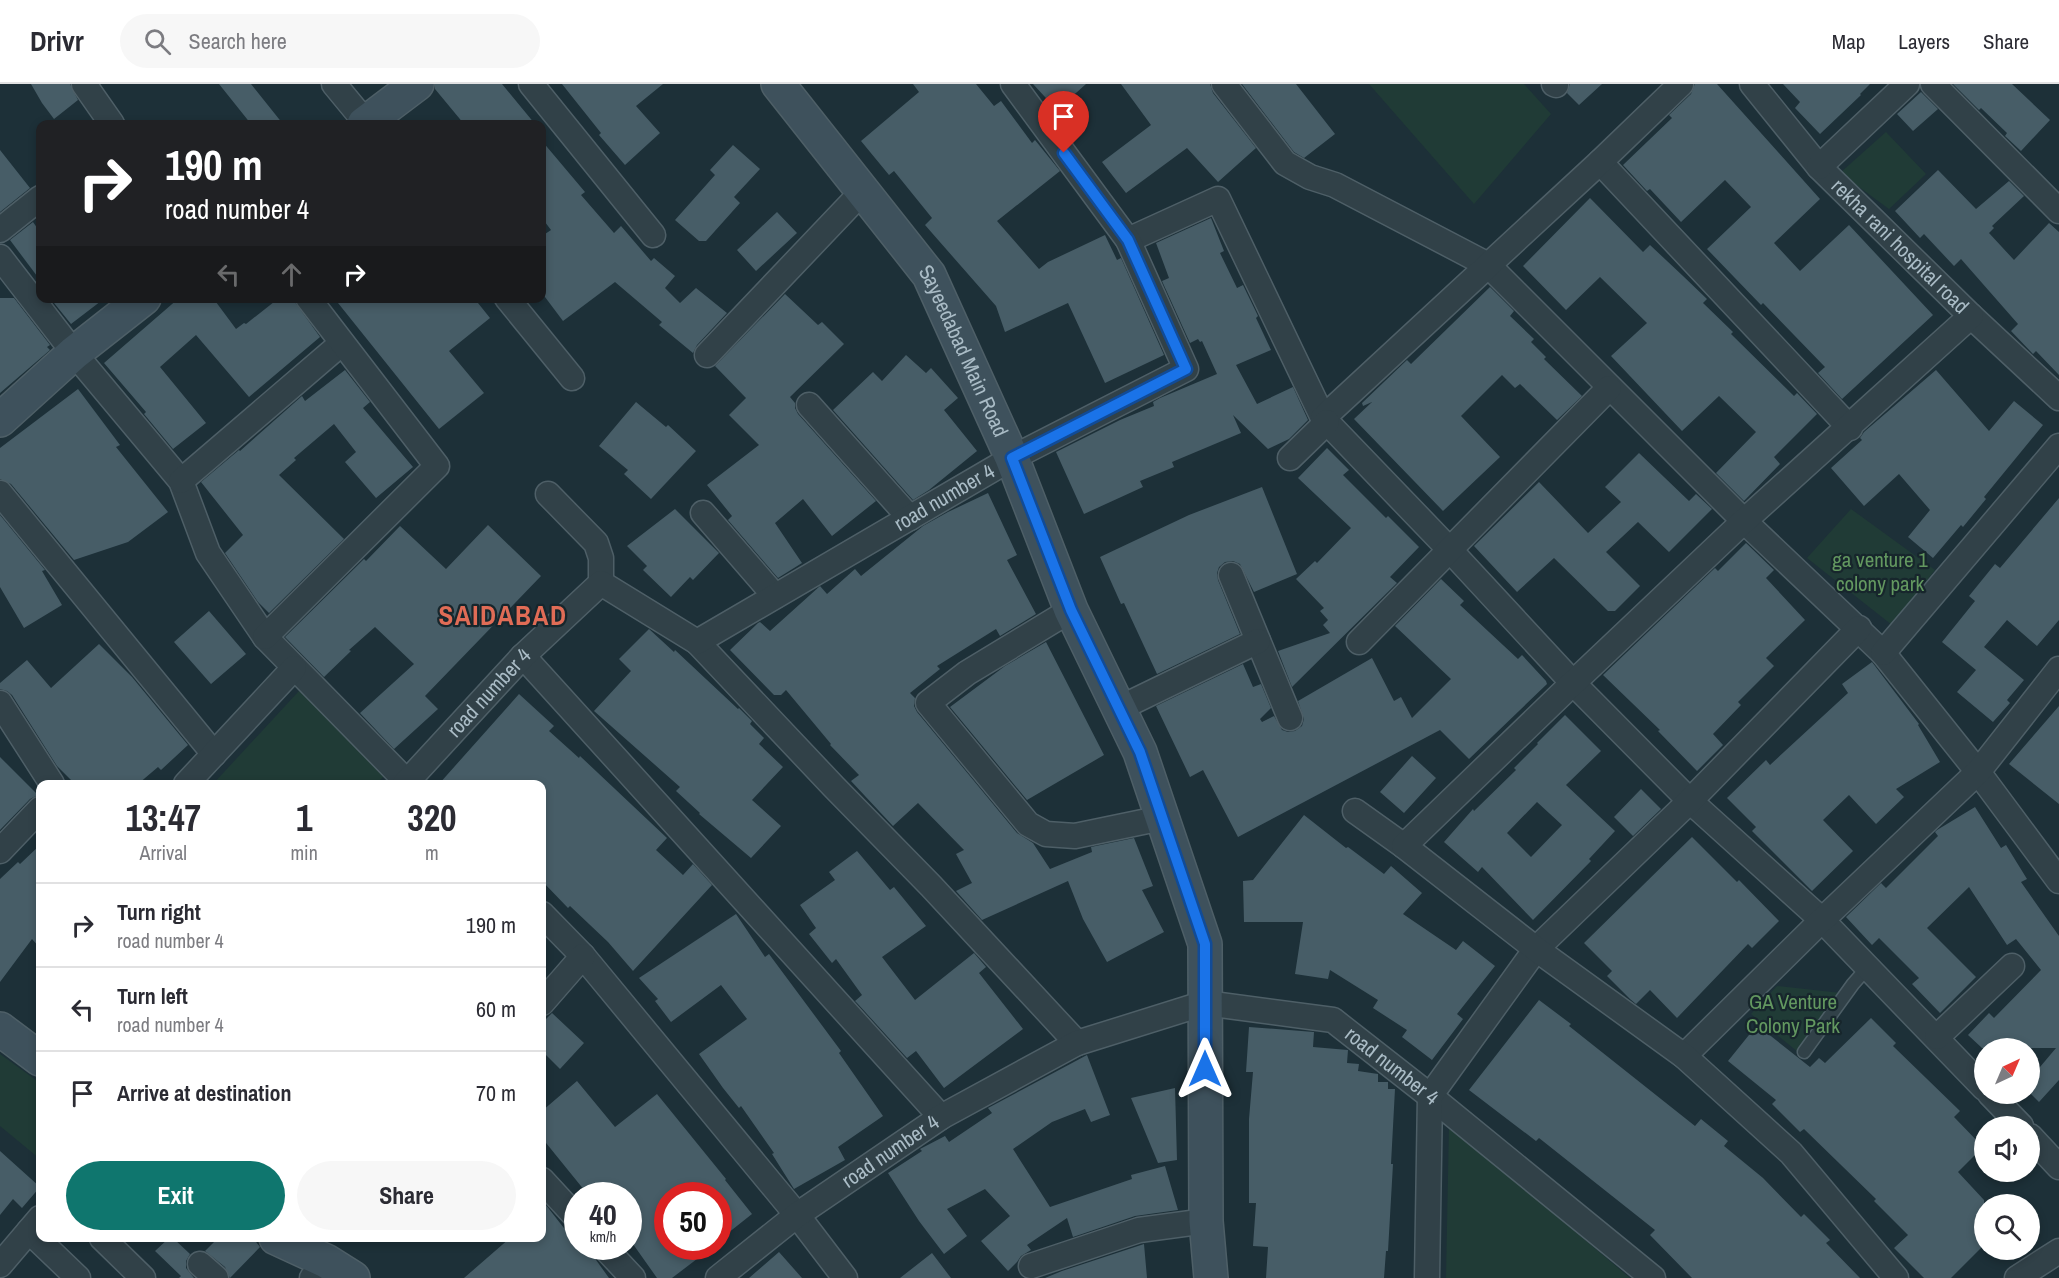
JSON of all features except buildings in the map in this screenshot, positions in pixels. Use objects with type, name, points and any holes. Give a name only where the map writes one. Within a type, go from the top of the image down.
[{"type":"main road","points":[[370,120],[417,84]]},
{"type":"main road","name":"Sayeedabad Main Road","points":[[778,84],[929,275],[1012,458],[1071,610],[1140,752],[1205,944],[1206,1221],[1211,1278]]},
{"type":"main road","points":[[0,420],[74,353],[138,303]]},
{"type":"main road","points":[[0,1029],[36,1056]]},
{"type":"main road","points":[[282,1242],[330,1272]]},
{"type":"street","points":[[84,84],[109,120]]},
{"type":"street","points":[[334,84],[362,120]]},
{"type":"street","points":[[531,84],[653,234]]},
{"type":"street","name":"road number 4","points":[[697,642],[1012,458],[1186,369],[1128,240],[1013,84]]},
{"type":"street","points":[[1224,84],[1285,163],[1310,177],[1335,185],[1488,265],[1744,521],[1883,653],[1978,772],[2059,881]]},
{"type":"street","points":[[1290,458],[1325,420],[1681,84]]},
{"type":"street","name":"rekha rani hospital road","points":[[1752,84],[1819,167],[1971,316],[2059,398]]},
{"type":"street","points":[[1819,167],[1907,84]]},
{"type":"street","points":[[1933,84],[2059,211]]},
{"type":"street","points":[[1600,162],[1850,428]]},
{"type":"street","points":[[707,355],[863,191]]},
{"type":"street","points":[[1128,240],[1218,199],[1325,420],[1573,682],[1690,801],[1822,920],[1974,1077]]},
{"type":"street","points":[[0,230],[36,201]]},
{"type":"street","points":[[0,257],[74,353],[181,481],[208,553],[265,638],[403,780]]},
{"type":"street","points":[[265,638],[437,466],[312,303]]},
{"type":"street","points":[[511,303],[572,378]]},
{"type":"street","points":[[1404,846],[1744,521],[1850,428],[1971,316]]},
{"type":"street","points":[[181,481],[342,343]]},
{"type":"street","points":[[1359,642],[1609,388]]},
{"type":"street","points":[[809,405],[910,518]]},
{"type":"street","points":[[1883,653],[2059,446]]},
{"type":"street","points":[[0,493],[214,754]]},
{"type":"street","points":[[548,494],[596,543],[601,558],[601,583],[697,642],[834,787],[932,886],[1077,1043]]},
{"type":"street","points":[[703,513],[775,596]]},
{"type":"street","points":[[1231,575],[1290,718]]},
{"type":"street","name":"road number 4","points":[[411,780],[523,656],[601,583]]},
{"type":"street","points":[[1071,610],[968,673],[928,703],[1028,824],[1046,834],[1076,836],[1162,818]]},
{"type":"street","points":[[1426,1278],[1430,1096],[1536,949],[1690,801],[1859,628]]},
{"type":"street","points":[[1120,708],[1258,641]]},
{"type":"street","points":[[523,656],[941,1117]]},
{"type":"street","points":[[190,780],[294,668]]},
{"type":"street","points":[[1684,1056],[1822,920],[1978,772],[2059,669]]},
{"type":"street","points":[[0,703],[49,780]]},
{"type":"street","points":[[1355,811],[1404,846],[1536,949],[1684,1056],[1791,1153],[1896,1278]]},
{"type":"street","points":[[0,851],[36,813]]},
{"type":"street","points":[[546,918],[583,956],[797,1215],[845,1278]]},
{"type":"street","points":[[546,998],[583,956]]},
{"type":"street","points":[[1937,1037],[2012,966]]},
{"type":"street","name":"road number 4","points":[[718,1278],[797,1215],[941,1117],[1077,1043],[1204,1003],[1334,1020],[1653,1278]]},
{"type":"street","points":[[2000,1104],[2011,1116]]},
{"type":"street","points":[[2040,1147],[2059,1167]]},
{"type":"street","points":[[546,1184],[564,1204]]},
{"type":"street","points":[[1031,1266],[1139,1230],[1206,1221]]},
{"type":"street","points":[[0,1265],[35,1224]]},
{"type":"street","points":[[49,1242],[78,1278]]},
{"type":"street","points":[[106,1242],[143,1278]]},
{"type":"street","points":[[2016,1278],[2059,1251]]},
{"type":"street","points":[[616,1260],[633,1278]]},
{"type":"lane","points":[[1804,1052],[1868,967]]},
{"type":"green space","points":[[1369,84],[1524,84],[1551,114],[1474,204]]},
{"type":"green space","points":[[1886,132],[1926,174],[1889,209],[1840,173]]},
{"type":"green space","name":"ga venture 1 colony park","points":[[1851,509],[1935,570],[1892,625],[1807,558]]},
{"type":"green space","points":[[299,691],[386,774],[380,780],[217,780]]},
{"type":"green space","name":"GA Venture Colony Park","points":[[1777,986],[1841,993],[1798,1052],[1751,1014]]},
{"type":"green space","points":[[0,1054],[36,1080],[36,1156],[0,1126]]},
{"type":"green space","points":[[1449,1125],[1630,1278],[1446,1278]]},
{"type":"district","name":"SAIDABAD","points":[[503,616]]},
{"type":"route","points":[[1064,153],[1128,240],[1186,369],[1012,458],[1071,610],[1140,752],[1205,944],[1205,1069]]}]
